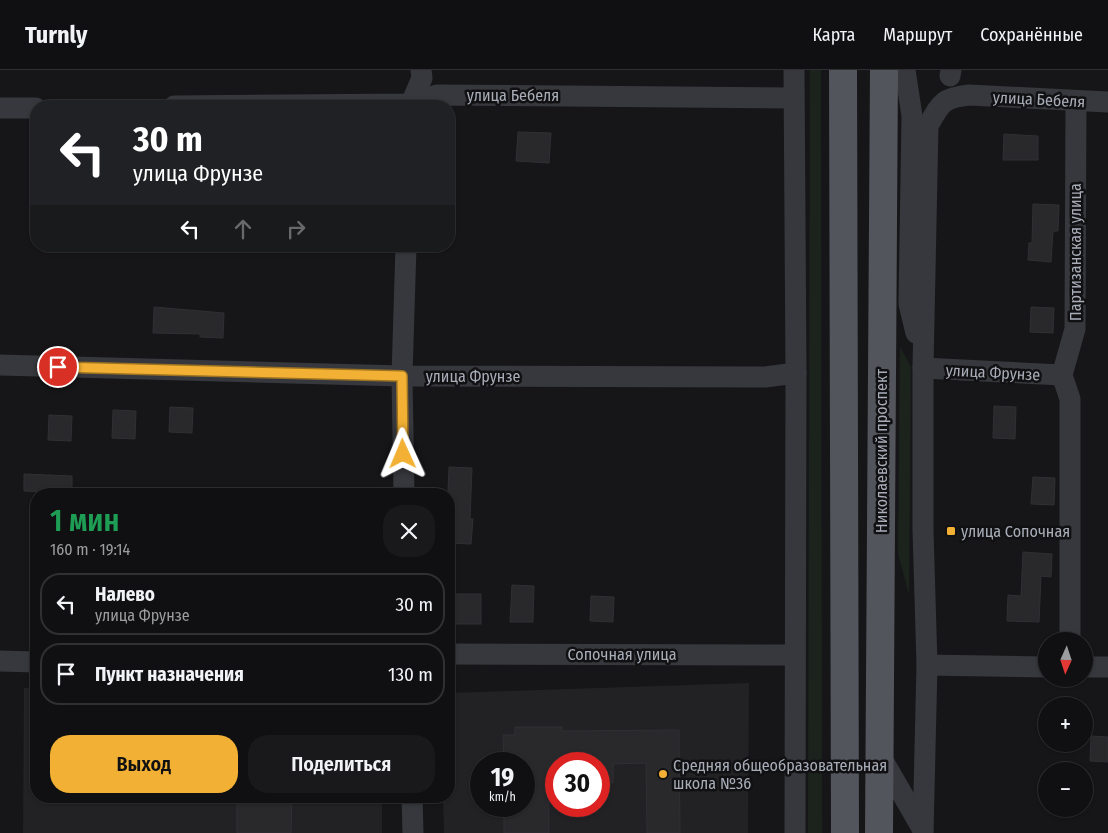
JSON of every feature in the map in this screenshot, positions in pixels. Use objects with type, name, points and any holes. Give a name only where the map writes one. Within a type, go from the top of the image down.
[{"type":"main road","points":[[843,70],[845,833]]},
{"type":"main road","name":"Николаевский проспект","points":[[878,833],[884,70]]},
{"type":"street","points":[[412,100],[422,78],[421,70]]},
{"type":"street","points":[[794,70],[796,373],[795,833]]},
{"type":"street","points":[[905,70],[912,116],[909,304],[923,368],[923,530],[927,665],[923,832]]},
{"type":"street","name":"улица Бебеля","points":[[424,100],[437,95],[794,98]]},
{"type":"street","name":"улица Бебеля","points":[[923,368],[928,126],[939,107],[948,99],[969,96],[1108,102]]},
{"type":"street","name":"Партизанская улица","points":[[1062,375],[1075,329],[1076,101]]},
{"type":"street","points":[[0,108],[30,108]]},
{"type":"street","points":[[404,488],[402,376],[406,252]]},
{"type":"street","name":"улица Фрунзе","points":[[0,365],[402,376],[765,377],[796,373]]},
{"type":"street","name":"улица Фрунзе","points":[[923,368],[1062,375]]},
{"type":"street","points":[[1062,375],[1070,399],[1070,632]]},
{"type":"street","name":"Сопочная улица","points":[[455,654],[795,655]]},
{"type":"street","points":[[0,662],[30,662]]},
{"type":"street","points":[[927,665],[1038,667]]},
{"type":"street","points":[[1093,668],[1108,667]]},
{"type":"street","points":[[878,752],[923,832]]},
{"type":"street","points":[[412,803],[413,833]]},
{"type":"shaded area","points":[[810,70],[821,70],[822,833],[808,833]]},
{"type":"shaded area","points":[[900,347],[911,367],[909,594],[898,554]]},
{"type":"shaded area","points":[[749,683],[748,833],[444,833],[443,803],[455,803],[455,693]]},
{"type":"shaded area","points":[[24,688],[30,688],[30,803],[382,803],[382,833],[23,833]]},
{"type":"building","points":[[518,132],[551,133],[549,163],[516,161]]},
{"type":"building","points":[[1004,134],[1038,136],[1038,160],[1003,160]]},
{"type":"building","points":[[1033,204],[1059,205],[1058,231],[1053,231],[1051,262],[1028,260],[1029,243],[1032,243]]},
{"type":"building","points":[[154,307],[224,313],[223,338],[200,337],[200,334],[153,333]]},
{"type":"building","points":[[1031,307],[1054,308],[1053,333],[1030,332]]},
{"type":"building","points":[[994,406],[1016,407],[1015,439],[993,438]]},
{"type":"building","points":[[170,407],[193,408],[192,433],[169,432]]},
{"type":"building","points":[[113,410],[136,411],[135,439],[112,438]]},
{"type":"building","points":[[49,415],[72,416],[71,441],[48,440]]},
{"type":"building","points":[[449,467],[472,468],[470,519],[473,519],[471,544],[455,543],[455,488],[448,488]]},
{"type":"building","points":[[24,474],[72,476],[72,488],[30,488],[30,491],[24,491]]},
{"type":"building","points":[[1033,477],[1055,478],[1054,505],[1031,504]]},
{"type":"building","points":[[1023,552],[1052,554],[1051,577],[1041,576],[1039,622],[1007,621],[1008,595],[1021,596]]},
{"type":"building","points":[[512,585],[534,586],[533,622],[510,622]]},
{"type":"building","points":[[455,594],[481,594],[481,624],[455,624]]},
{"type":"building","points":[[591,596],[614,597],[613,622],[590,621]]},
{"type":"building","name":"Средняя общеобразовательная школа №36","points":[[515,727],[562,727],[562,731],[679,730],[680,833],[647,833],[646,763],[613,764],[613,783],[610,783],[610,752],[545,752],[545,817],[549,817],[549,833],[504,833],[504,817],[535,817],[535,752],[504,752],[503,735],[515,735]]},
{"type":"building","points":[[1093,736],[1108,737],[1108,762],[1090,761],[1090,752],[1093,752]]},
{"type":"building","points":[[237,803],[292,803],[291,833],[237,833]]},
{"type":"place","name":"улица Сопочная","points":[[951,531]]},
{"type":"place","name":"Средняя общеобразовательная школа №36","points":[[663,774]]},
{"type":"route","points":[[58,367],[402,376],[403,454]]}]
